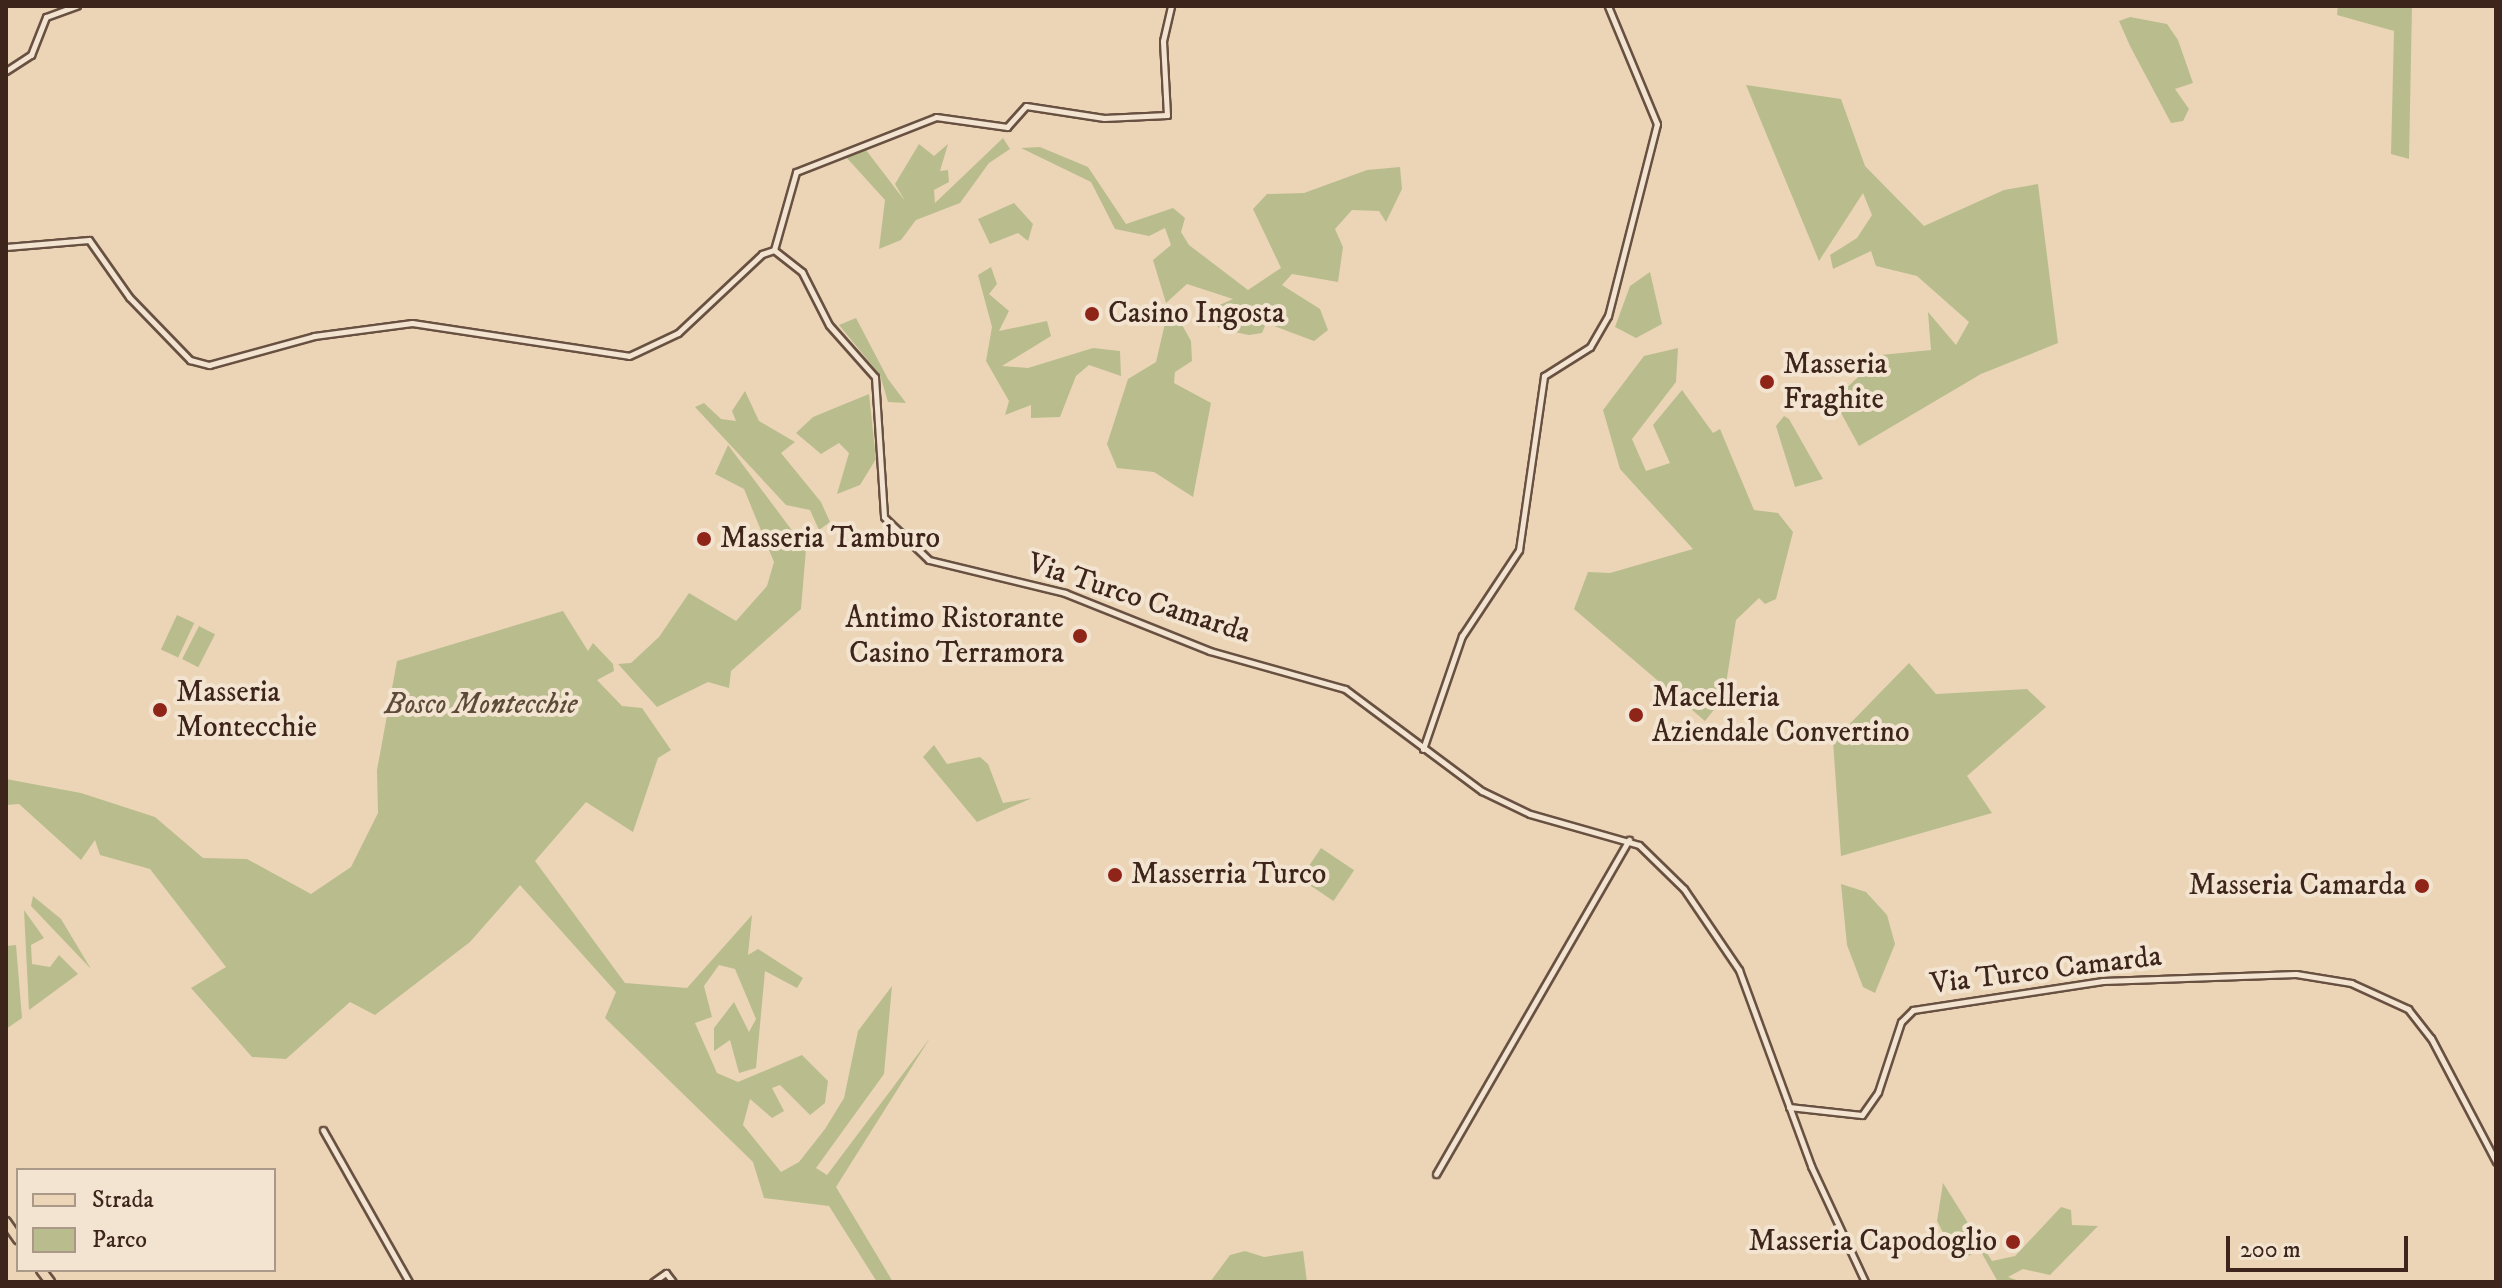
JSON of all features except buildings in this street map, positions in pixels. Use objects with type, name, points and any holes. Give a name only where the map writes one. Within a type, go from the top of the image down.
[{"type":"street","points":[[6,71],[31,55],[46,17],[77,6]]},
{"type":"street","points":[[6,247],[89,240],[129,297],[190,360],[209,365],[314,336],[412,323],[629,356],[678,333],[762,254],[774,250],[796,172],[936,117],[1007,127],[1026,106],[1104,118],[1167,115],[1163,41],[1171,6]]},
{"type":"street","points":[[1423,749],[1462,636],[1519,550],[1544,376],[1590,347],[1608,316],[1657,124],[1608,6]]},
{"type":"street","name":"Via Turco Camarda","points":[[774,250],[802,272],[829,325],[875,377],[884,517],[929,560],[1065,593],[1210,651],[1345,689],[1423,749],[1530,814],[1629,840],[1684,889],[1720,934],[1752,996],[1788,1107],[1862,1115],[1878,1092],[1901,1022],[1913,1010],[2103,981],[2296,974],[2351,983],[2408,1009],[2431,1038],[2496,1162]]},
{"type":"street","points":[[1436,1174],[1629,840]]},
{"type":"street","points":[[1788,1107],[1865,1282]]},
{"type":"street","points":[[323,1130],[409,1282]]},
{"type":"street","points":[[653,1282],[666,1273],[673,1282]]},
{"type":"green space","points":[[2338,6],[2412,6],[2409,159],[2391,154],[2394,31],[2337,15]]},
{"type":"green space","points":[[2130,17],[2167,24],[2178,40],[2193,83],[2175,89],[2189,109],[2183,121],[2171,123],[2130,46],[2119,21]]},
{"type":"green space","points":[[1746,85],[1841,99],[1865,166],[1924,226],[2004,190],[2038,184],[2058,343],[1981,374],[1859,446],[1834,400],[1881,355],[1931,350],[1928,312],[1956,345],[1969,322],[1917,276],[1876,266],[1871,251],[1833,269],[1830,255],[1857,238],[1872,215],[1863,193],[1819,261]]},
{"type":"green space","points":[[1003,138],[1010,149],[989,163],[960,203],[916,220],[901,240],[879,249],[885,200],[846,157],[866,150],[905,201],[895,184],[919,144],[934,156],[948,144],[940,171],[948,170],[949,182],[934,190],[935,203]]},
{"type":"green space","points":[[1040,147],[1088,167],[1126,224],[1173,208],[1185,218],[1181,232],[1189,245],[1248,290],[1281,268],[1253,209],[1267,194],[1304,193],[1367,170],[1400,167],[1402,189],[1386,222],[1379,211],[1352,210],[1335,229],[1343,247],[1338,282],[1292,274],[1282,285],[1320,309],[1328,330],[1314,341],[1266,323],[1262,333],[1249,335],[1220,329],[1204,312],[1233,299],[1187,284],[1166,303],[1153,260],[1171,245],[1165,228],[1149,236],[1115,229],[1091,182],[1021,148]]},
{"type":"green space","points":[[1014,203],[1033,224],[1028,241],[1018,233],[990,244],[978,219]]},
{"type":"green space","points":[[991,267],[997,284],[989,294],[1009,311],[999,331],[1047,321],[1051,336],[1002,366],[1028,368],[1093,348],[1120,351],[1121,376],[1089,365],[1076,376],[1060,417],[1031,418],[1031,405],[1005,415],[1009,401],[986,361],[992,327],[978,275]]},
{"type":"green space","points":[[1650,272],[1662,324],[1636,338],[1615,327],[1630,286]]},
{"type":"green space","points":[[856,318],[888,379],[906,403],[888,402],[880,375],[839,325]]},
{"type":"green space","points":[[1166,319],[1181,323],[1191,341],[1192,361],[1175,372],[1174,383],[1211,403],[1193,497],[1154,472],[1117,468],[1107,444],[1128,379],[1156,362]]},
{"type":"green space","points":[[1678,348],[1676,382],[1632,439],[1646,471],[1670,463],[1653,425],[1682,390],[1713,433],[1720,429],[1754,510],[1778,513],[1793,532],[1776,599],[1765,604],[1759,598],[1736,620],[1724,697],[1705,721],[1574,609],[1588,572],[1610,573],[1693,549],[1620,469],[1603,410],[1644,356]]},
{"type":"green space","points":[[745,391],[759,421],[795,442],[781,453],[821,502],[830,522],[819,530],[810,510],[786,505],[695,407],[704,403],[721,419],[736,421],[732,411]]},
{"type":"green space","points":[[869,394],[876,459],[860,485],[837,494],[849,453],[839,443],[821,454],[796,433],[813,417]]},
{"type":"green space","points":[[1784,416],[1789,419],[1823,479],[1795,487],[1776,426]]},
{"type":"green space","points":[[728,445],[806,549],[801,609],[731,671],[729,688],[708,682],[657,707],[618,664],[631,663],[659,637],[689,593],[736,621],[767,586],[774,562],[744,489],[715,474]]},
{"type":"green space","name":"Bosco Montecchie","points":[[563,611],[588,651],[593,643],[613,664],[614,671],[597,680],[622,706],[642,708],[671,750],[658,758],[633,832],[586,802],[535,861],[625,983],[687,988],[752,915],[748,955],[758,949],[803,978],[797,988],[765,971],[756,1068],[739,1073],[730,1040],[714,1051],[714,1028],[734,1002],[749,1032],[756,1019],[735,969],[719,965],[704,986],[712,1017],[695,1023],[717,1073],[738,1082],[802,1055],[828,1081],[825,1103],[810,1115],[780,1085],[772,1088],[784,1111],[772,1118],[750,1099],[743,1125],[781,1172],[799,1162],[844,1098],[858,1031],[892,986],[884,1074],[816,1168],[827,1175],[930,1038],[836,1187],[893,1282],[877,1282],[829,1206],[764,1198],[753,1162],[605,1018],[616,992],[520,885],[470,942],[375,1015],[350,1002],[286,1059],[252,1057],[191,988],[226,967],[150,869],[100,855],[95,840],[81,860],[19,804],[6,805],[6,779],[81,793],[155,817],[203,858],[247,859],[311,894],[351,867],[378,813],[377,770],[397,661]]},
{"type":"green space","points":[[177,615],[194,623],[178,657],[161,649]]},
{"type":"green space","points":[[199,626],[215,634],[198,667],[182,659]]},
{"type":"green space","points":[[1909,663],[1936,694],[2027,689],[2046,707],[1967,776],[1992,813],[1841,856],[1833,741]]},
{"type":"green space","points":[[934,745],[947,764],[980,757],[988,764],[1003,803],[1032,798],[977,822],[923,757]]},
{"type":"green space","points":[[1321,848],[1354,870],[1333,901],[1300,879]]},
{"type":"green space","points":[[1841,884],[1866,892],[1887,915],[1895,944],[1875,993],[1863,987],[1847,945]]},
{"type":"green space","points":[[33,896],[61,919],[91,969],[31,906]]},
{"type":"green space","points":[[24,910],[44,938],[31,945],[32,964],[50,967],[59,955],[78,974],[29,1010]]},
{"type":"green space","points":[[16,945],[22,1018],[6,1029],[6,946]]},
{"type":"green space","points":[[1943,1183],[1992,1261],[2015,1256],[2061,1207],[2071,1210],[2072,1225],[2098,1226],[2050,1275],[2023,1269],[2008,1277],[2022,1282],[1998,1282],[1980,1250],[1964,1258],[1952,1250],[1937,1221]]},
{"type":"green space","points":[[1245,1251],[1264,1257],[1303,1251],[1307,1282],[1210,1282],[1230,1255]]},
{"type":"place","name":"Casino Ingosta","points":[[1092,314]]},
{"type":"place","name":"Masseria Fraghite","points":[[1767,382]]},
{"type":"place","name":"Masseria Tamburo","points":[[704,539]]},
{"type":"place","name":"Antimo Ristorante Casino Terramora","points":[[1080,636]]},
{"type":"place","name":"Masseria Montecchie","points":[[160,710]]},
{"type":"place","name":"Macelleria Aziendale Convertino","points":[[1636,715]]},
{"type":"place","name":"Masserria Turco","points":[[1115,875]]},
{"type":"place","name":"Masseria Camarda","points":[[2422,886]]},
{"type":"place","name":"Masseria Capodoglio","points":[[2013,1242]]}]
